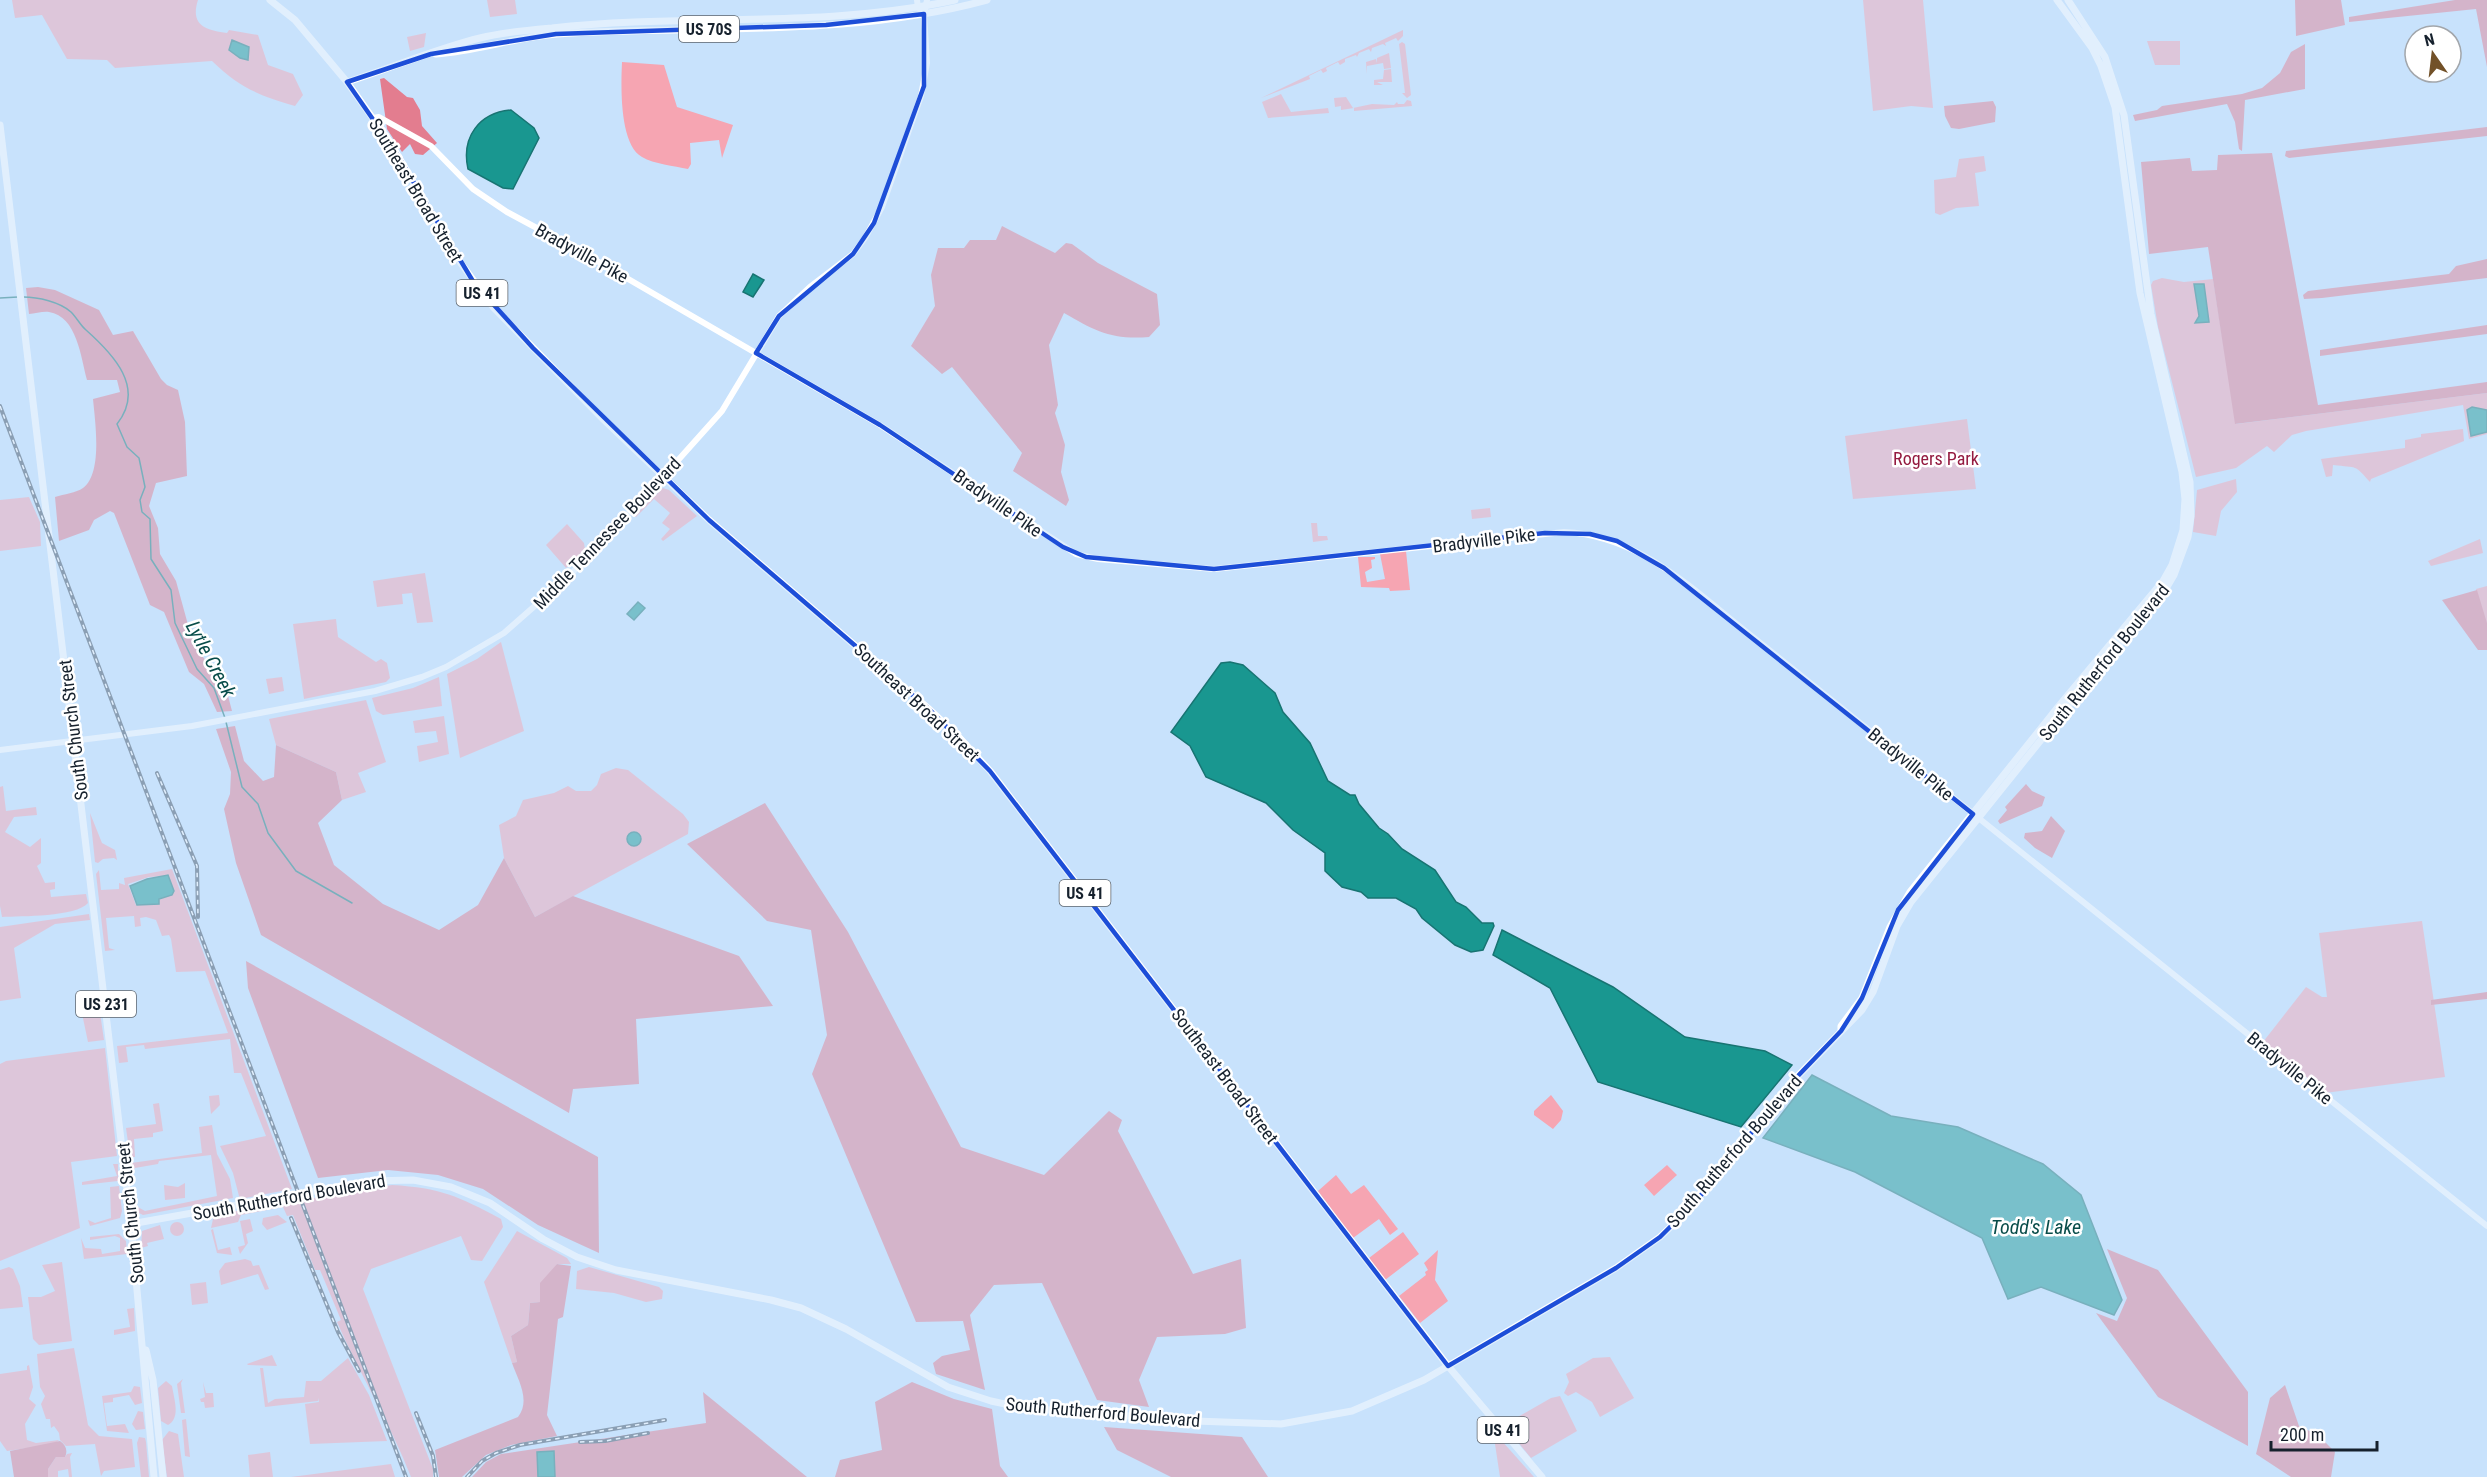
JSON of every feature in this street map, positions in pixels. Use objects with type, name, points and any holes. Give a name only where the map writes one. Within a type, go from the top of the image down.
[{"type":"main road","name":"Southeast Broad Street","points":[[270,0],[295,20],[347,82],[395,151],[460,262],[493,307],[711,522],[928,708],[990,771],[1448,1366],[1542,1477]]},
{"type":"main road","name":"US 70S","points":[[347,82],[483,37],[556,27],[826,17],[955,0]]},
{"type":"main road","name":"US 70S","points":[[431,54],[556,34],[826,25],[924,14],[987,0]]},
{"type":"main road","name":"South Rutherford Boulevard","points":[[1976,816],[2058,706],[2152,597],[2172,565],[2185,514],[2181,466],[2140,293],[2115,106],[2092,48],[2057,0]]},
{"type":"main road","name":"South Rutherford Boulevard","points":[[131,1224],[391,1179],[451,1187],[489,1203],[543,1239],[577,1257],[616,1270],[771,1300],[801,1308],[846,1329],[915,1371],[958,1391],[1024,1408],[1262,1425],[1304,1421],[1378,1402],[1448,1366],[1616,1268],[1660,1237],[1697,1200],[1795,1079],[1841,1031],[1841,1026],[1862,998],[1898,910],[2164,592],[2182,555],[2191,516],[2187,462],[2149,303],[2124,115],[2105,57],[2068,0]]},
{"type":"main road","name":"Middle Tennessee Boulevard","points":[[0,750],[216,722],[394,686],[422,677],[478,651],[535,608],[594,550],[722,411],[779,316],[810,287],[853,254],[874,224],[924,86],[928,54],[924,14],[927,3]]},
{"type":"main road","points":[[918,4],[924,14]]},
{"type":"main road","name":"Bradyville Pike","points":[[373,118],[379,117],[431,146],[473,189],[507,212],[880,425],[963,478],[1063,547],[1086,557],[1214,569],[1545,533],[1590,534],[1617,541],[1640,551],[1976,816],[2487,1226]]},
{"type":"main road","name":"South Church Street","points":[[0,125],[131,1224],[143,1336],[144,1381],[154,1477]]},
{"type":"main road","name":"South Church Street","points":[[143,1336],[153,1380],[163,1477]]},
{"type":"highlighted area","points":[[924,14],[924,86],[874,223],[853,254],[779,316],[756,353],[880,425],[1063,547],[1086,557],[1214,569],[1545,533],[1590,534],[1617,541],[1664,568],[1973,814],[1898,910],[1862,998],[1841,1031],[1795,1079],[1697,1200],[1660,1237],[1616,1268],[1448,1366],[990,771],[930,710],[709,520],[533,348],[474,283],[395,151],[347,82],[431,54],[556,34],[826,25]]},
{"type":"green space","points":[[12,0],[198,0],[196,15],[201,25],[219,32],[227,33],[229,30],[258,35],[268,65],[293,74],[303,95],[295,106],[270,98],[250,90],[212,61],[115,68],[107,60],[67,59],[42,15],[15,18]]},
{"type":"green space","points":[[487,0],[515,0],[517,14],[490,17]]},
{"type":"green space","points":[[1863,0],[1923,0],[1933,108],[1911,106],[1873,111]]},
{"type":"green space","points":[[1403,30],[1403,36],[1398,41],[1396,38],[1385,43],[1386,46],[1383,44],[1372,48],[1371,52],[1369,49],[1359,53],[1357,57],[1356,55],[1345,59],[1345,62],[1340,65],[1338,62],[1326,68],[1327,71],[1323,73],[1321,70],[1309,76],[1310,79],[1261,98]]},
{"type":"green space","points":[[426,33],[424,47],[410,51],[407,37]]},
{"type":"green space","points":[[2147,41],[2180,41],[2180,65],[2155,65]]},
{"type":"green space","points":[[1402,42],[1405,44],[1411,95],[1407,98],[1402,93],[1405,93],[1399,44]]},
{"type":"green space","points":[[1389,53],[1391,68],[1384,69],[1383,63],[1367,66],[1367,74],[1366,62],[1376,59],[1377,63],[1377,58]]},
{"type":"green space","points":[[622,62],[664,65],[677,107],[733,125],[722,158],[719,140],[690,143],[691,164],[688,169],[652,161],[642,157],[634,150],[625,127],[623,113]]},
{"type":"green space","points":[[1391,69],[1392,82],[1377,82],[1383,85],[1374,85],[1374,80],[1383,79],[1384,70]]},
{"type":"green space","points":[[1281,94],[1291,112],[1328,108],[1329,113],[1268,118],[1262,102]]},
{"type":"green space","points":[[1346,97],[1353,108],[1372,104],[1394,105],[1397,102],[1404,104],[1407,100],[1411,101],[1412,106],[1354,111],[1354,108],[1341,110],[1341,106],[1335,107],[1334,98]]},
{"type":"green space","points":[[1984,156],[1986,171],[1975,173],[1979,206],[1956,208],[1940,215],[1935,213],[1934,180],[1956,177],[1959,159]]},
{"type":"green space","points":[[2162,278],[2184,282],[2213,279],[2236,424],[2487,393],[2487,434],[2469,439],[2463,405],[2306,431],[2292,435],[2274,452],[2267,446],[2236,468],[2196,477],[2158,327],[2151,285],[2153,281]]},
{"type":"green space","name":"Rogers Park","points":[[1967,419],[1976,489],[1853,499],[1845,436]]},
{"type":"green space","points":[[2463,429],[2464,441],[2371,479],[2370,482],[2358,470],[2347,466],[2333,465],[2332,476],[2326,477],[2321,459],[2405,448],[2405,440],[2421,437],[2421,434]]},
{"type":"green space","points":[[2236,479],[2237,492],[2221,511],[2216,536],[2193,532],[2197,490]]},
{"type":"green space","points":[[663,488],[669,490],[697,516],[663,541],[661,539],[670,529],[662,523],[670,513],[654,499],[636,517],[634,516]]},
{"type":"green space","points":[[29,497],[40,522],[41,546],[0,551],[0,500]]},
{"type":"green space","points":[[1490,508],[1491,517],[1472,519],[1471,510]]},
{"type":"green space","points":[[1311,523],[1317,523],[1318,536],[1327,536],[1328,540],[1313,542]]},
{"type":"green space","points":[[567,524],[584,543],[585,549],[566,568],[546,545]]},
{"type":"green space","points":[[2480,539],[2483,553],[2431,566],[2428,561]]},
{"type":"green space","points":[[1406,551],[1410,590],[1390,591],[1389,588],[1361,587],[1358,557],[1375,557],[1371,560],[1372,568],[1365,572],[1367,582],[1385,579],[1380,554]]},
{"type":"green space","points":[[425,573],[433,622],[417,623],[412,593],[402,594],[403,604],[377,607],[373,581]]},
{"type":"green space","points":[[2487,586],[2487,623],[2486,624],[2476,589]]},
{"type":"green space","points":[[336,619],[338,637],[376,662],[381,659],[387,663],[390,678],[386,682],[304,699],[293,624]]},
{"type":"green space","points":[[501,642],[524,731],[460,758],[447,674],[477,659]]},
{"type":"green space","points":[[282,677],[284,691],[269,694],[266,679]]},
{"type":"green space","points":[[439,677],[442,706],[383,715],[376,711],[372,698],[413,688]]},
{"type":"green space","points":[[366,700],[386,762],[358,773],[366,792],[342,800],[336,772],[276,745],[269,719]]},
{"type":"green space","points":[[444,716],[449,754],[419,762],[417,746],[438,742],[436,731],[415,733],[413,721]]},
{"type":"green space","points":[[616,768],[628,770],[683,814],[689,822],[688,834],[535,917],[504,858],[499,825],[516,816],[523,800],[554,793],[568,786],[576,791],[591,791],[597,785],[601,774]]},
{"type":"green space","points":[[3,786],[6,811],[36,807],[37,815],[14,817],[5,832],[30,847],[41,838],[41,863],[37,866],[45,883],[55,882],[55,889],[50,890],[51,897],[86,894],[88,903],[82,908],[48,915],[2,917],[0,906],[0,787]]},
{"type":"green space","points":[[90,813],[102,843],[115,850],[117,860],[103,859],[98,863],[95,862]]},
{"type":"green space","points":[[172,869],[292,1189],[240,1199],[233,1173],[220,1146],[266,1136],[241,1073],[234,1073],[230,1039],[145,1049],[144,1045],[126,1047],[128,1062],[119,1063],[117,1046],[228,1033],[205,971],[176,972],[171,939],[169,935],[162,936],[156,920],[140,918],[141,926],[135,927],[134,916],[106,918],[109,948],[115,950],[105,951],[96,874],[99,870],[101,890],[119,889],[119,883],[125,885],[124,878]],"holes":[[[168,876],[165,895],[159,900],[159,904],[136,905],[128,884],[149,877]]]},
{"type":"green space","points":[[89,914],[90,920],[55,924],[14,948],[21,998],[0,1001],[0,927]]},
{"type":"green space","points":[[2422,921],[2445,1077],[2325,1093],[2263,1042],[2306,987],[2322,997],[2327,997],[2319,933]]},
{"type":"green space","points":[[98,999],[104,1040],[88,1042],[80,1004],[83,1001]]},
{"type":"green space","points":[[105,1048],[117,1156],[71,1162],[80,1228],[0,1261],[0,1064],[6,1061]]},
{"type":"green space","points":[[219,1095],[220,1105],[211,1114],[209,1096]]},
{"type":"green space","points":[[1551,1095],[1563,1111],[1561,1120],[1553,1129],[1534,1115],[1534,1111]]},
{"type":"green space","points":[[159,1103],[163,1131],[153,1133],[153,1137],[134,1139],[135,1157],[130,1157],[126,1128],[156,1124],[153,1104]]},
{"type":"green space","points":[[212,1125],[217,1154],[230,1179],[233,1198],[143,1215],[139,1213],[136,1206],[145,1211],[217,1196],[211,1155],[159,1161],[158,1164],[135,1168],[132,1174],[131,1163],[202,1153],[199,1127]]},
{"type":"green space","points":[[113,1164],[118,1164],[118,1181],[82,1185],[82,1182],[117,1176]]},
{"type":"green space","points":[[1667,1165],[1677,1175],[1654,1196],[1644,1185]]},
{"type":"green space","points":[[1336,1175],[1351,1194],[1364,1185],[1398,1229],[1390,1235],[1379,1219],[1353,1238],[1318,1191]]},
{"type":"green space","points":[[185,1183],[185,1198],[165,1200],[164,1185],[178,1187]]},
{"type":"green space","points":[[392,1185],[424,1188],[449,1194],[501,1219],[503,1227],[482,1261],[471,1260],[461,1236],[371,1269],[363,1289],[433,1469],[433,1477],[411,1477],[394,1437],[337,1322],[341,1320],[320,1270],[315,1270],[293,1215],[287,1216],[283,1207],[241,1215],[238,1222],[211,1228],[213,1219],[218,1214]]},
{"type":"green space","points":[[119,1186],[122,1211],[120,1218],[90,1226],[88,1220],[95,1223],[111,1218],[110,1187]]},
{"type":"green space","points":[[278,1215],[287,1222],[267,1230],[262,1224],[263,1218]]},
{"type":"green space","points":[[250,1219],[253,1231],[246,1234],[248,1243],[240,1254],[238,1247],[245,1245],[240,1221]]},
{"type":"green space","points":[[177,1222],[182,1224],[184,1229],[182,1234],[177,1236],[172,1234],[170,1229],[172,1224]]},
{"type":"green space","points":[[160,1225],[164,1239],[147,1243],[148,1246],[141,1248],[142,1231]]},
{"type":"green space","points":[[213,1229],[218,1250],[230,1247],[232,1255],[217,1253],[211,1230]]},
{"type":"green space","points":[[517,1231],[567,1258],[571,1264],[557,1264],[540,1302],[530,1303],[528,1325],[511,1336],[517,1362],[512,1363],[484,1282]]},
{"type":"green space","points":[[1403,1232],[1419,1254],[1385,1280],[1369,1258]]},
{"type":"green space","points":[[119,1234],[126,1241],[127,1254],[84,1259],[81,1238],[85,1248],[101,1249],[102,1254],[120,1251],[120,1238],[115,1236],[90,1240],[90,1237]]},
{"type":"green space","points":[[1438,1250],[1435,1280],[1448,1301],[1420,1323],[1399,1296],[1426,1275],[1425,1272],[1428,1270],[1424,1263]]},
{"type":"green space","points":[[245,1259],[251,1261],[253,1266],[259,1265],[269,1289],[265,1290],[258,1274],[221,1285],[219,1271],[225,1263]]},
{"type":"green space","points":[[62,1262],[72,1341],[39,1345],[33,1339],[28,1297],[41,1297],[55,1291],[42,1265]]},
{"type":"green space","points":[[9,1267],[13,1269],[20,1286],[23,1307],[0,1309],[0,1270]]},
{"type":"green space","points":[[589,1267],[659,1287],[663,1291],[662,1299],[646,1302],[614,1293],[576,1289],[577,1271]]},
{"type":"green space","points":[[206,1282],[208,1303],[192,1305],[190,1284]]},
{"type":"green space","points":[[134,1308],[135,1331],[114,1335],[114,1330],[130,1327],[127,1309]]},
{"type":"green space","points":[[74,1348],[88,1425],[99,1436],[132,1439],[135,1467],[104,1471],[101,1476],[95,1444],[66,1446],[60,1440],[59,1433],[54,1426],[51,1428],[50,1419],[46,1419],[41,1404],[45,1396],[40,1387],[37,1354]]},
{"type":"green space","points":[[272,1355],[277,1366],[247,1364]]},
{"type":"green space","points":[[1610,1357],[1634,1398],[1600,1417],[1592,1402],[1576,1392],[1568,1396],[1564,1393],[1569,1382],[1566,1374],[1593,1358]]},
{"type":"green space","points":[[348,1358],[369,1395],[387,1441],[310,1444],[305,1404],[319,1402],[318,1398],[318,1401],[265,1407],[260,1368],[263,1368],[268,1403],[275,1399],[304,1397],[306,1381],[321,1381]]},
{"type":"green space","points":[[29,1365],[33,1387],[29,1399],[36,1405],[25,1424],[27,1440],[36,1443],[59,1440],[55,1444],[7,1451],[0,1441],[0,1374],[27,1370]]},
{"type":"green space","points":[[183,1379],[181,1383],[185,1413],[181,1413],[177,1384]]},
{"type":"green space","points":[[166,1381],[172,1386],[176,1408],[174,1418],[168,1425],[161,1421],[158,1388]]},
{"type":"green space","points":[[203,1382],[206,1393],[213,1393],[214,1407],[205,1408],[204,1402],[201,1402],[200,1399],[205,1397]]},
{"type":"green space","points":[[134,1386],[140,1387],[142,1403],[135,1405],[129,1395],[113,1398],[113,1402],[104,1403],[107,1426],[125,1424],[129,1433],[107,1431],[102,1396],[131,1392]]},
{"type":"green space","points":[[1560,1396],[1577,1431],[1531,1458],[1504,1425],[1551,1398]]},
{"type":"green space","points":[[138,1411],[143,1412],[145,1429],[136,1430],[132,1424]]},
{"type":"green space","points":[[186,1419],[190,1457],[185,1456],[182,1420]]},
{"type":"green space","points":[[169,1431],[178,1434],[184,1477],[167,1477],[162,1440]]},
{"type":"green space","points":[[1493,1431],[1534,1477],[1500,1477]]},
{"type":"green space","points":[[139,1437],[145,1438],[146,1442],[149,1477],[141,1477],[137,1443]]},
{"type":"green space","points":[[270,1452],[273,1477],[250,1477],[248,1455]]},
{"type":"green space","points":[[72,1453],[70,1457],[72,1477],[69,1477],[68,1469],[58,1471],[58,1477],[48,1477],[48,1469],[56,1457],[65,1457]]},
{"type":"green space","points":[[391,1464],[395,1477],[291,1477]]},
{"type":"shaded area","points":[[2295,0],[2341,0],[2345,25],[2296,36]]},
{"type":"shaded area","points":[[2455,0],[2487,0],[2487,67],[2476,9],[2349,22],[2349,17]]},
{"type":"shaded area","points":[[2305,44],[2305,89],[2245,100],[2242,151],[2239,149],[2235,122],[2227,104],[2135,121],[2133,115],[2157,110],[2162,106],[2242,94],[2262,88],[2280,73],[2291,52]]},
{"type":"shaded area","points":[[384,78],[407,97],[413,98],[420,110],[422,126],[437,143],[423,155],[415,154],[410,144],[402,152],[387,129],[380,79]]},
{"type":"shaded area","points":[[1993,101],[1996,107],[1995,122],[1959,129],[1951,128],[1945,116],[1944,106]]},
{"type":"shaded area","points":[[2487,127],[2487,136],[2289,158],[2285,156],[2286,151]]},
{"type":"shaded area","points":[[2272,153],[2318,405],[2487,382],[2487,393],[2235,424],[2208,247],[2149,254],[2141,162],[2190,158],[2192,171],[2217,170],[2218,155]]},
{"type":"shaded area","points":[[1002,226],[1055,253],[1066,243],[1072,244],[1098,263],[1157,294],[1160,325],[1149,337],[1124,337],[1104,333],[1064,313],[1049,345],[1058,405],[1055,413],[1065,445],[1061,472],[1069,500],[1066,506],[1013,471],[1022,453],[952,367],[942,374],[911,346],[935,306],[931,275],[938,248],[964,248],[970,240],[996,240]]},
{"type":"shaded area","points":[[2487,259],[2487,278],[2322,298],[2304,299],[2303,295],[2308,291],[2449,274],[2456,266]]},
{"type":"shaded area","points":[[38,287],[55,290],[99,310],[113,335],[133,331],[161,379],[178,390],[185,422],[187,476],[156,483],[149,506],[158,528],[160,554],[176,581],[190,632],[203,657],[226,688],[232,711],[217,712],[204,684],[189,672],[164,612],[150,605],[114,513],[110,511],[94,520],[89,530],[59,541],[55,497],[83,488],[93,471],[96,433],[93,399],[120,392],[117,380],[87,380],[80,350],[72,329],[66,321],[49,312],[29,314],[26,288]]},
{"type":"shaded area","points":[[2487,325],[2487,334],[2320,356],[2320,350]]},
{"type":"shaded area","points":[[2477,590],[2487,623],[2487,650],[2478,650],[2442,600]]},
{"type":"shaded area","points":[[235,726],[244,761],[263,781],[274,777],[276,745],[336,772],[342,800],[318,823],[334,865],[383,904],[439,930],[478,905],[504,858],[535,917],[573,896],[739,956],[773,1006],[636,1019],[639,1084],[573,1089],[569,1113],[261,935],[236,863],[224,809],[230,794],[231,772],[216,729]]},
{"type":"shaded area","points":[[2026,784],[2032,791],[2045,797],[2042,806],[2000,824],[1998,821],[2007,810],[2005,807]]},
{"type":"shaded area","points":[[765,803],[848,932],[961,1147],[1044,1175],[1109,1111],[1122,1120],[1118,1131],[1193,1274],[1241,1259],[1246,1328],[1225,1334],[1157,1337],[1139,1380],[1149,1407],[1097,1400],[1042,1283],[994,1285],[970,1315],[985,1390],[936,1374],[933,1363],[942,1356],[970,1350],[963,1321],[916,1322],[812,1074],[827,1035],[811,930],[767,921],[687,844]]},
{"type":"shaded area","points":[[2051,816],[2065,831],[2052,858],[2024,838],[2025,833],[2042,831]]},
{"type":"shaded area","points":[[246,961],[598,1157],[599,1253],[538,1225],[483,1189],[438,1175],[388,1170],[318,1178],[248,988]]},
{"type":"shaded area","points":[[2487,992],[2487,999],[2431,1005],[2431,1000]]},
{"type":"shaded area","points":[[2107,1249],[2158,1270],[2248,1392],[2248,1446],[2158,1397],[2096,1313],[2117,1321],[2127,1298]]},
{"type":"shaded area","points":[[557,1264],[571,1266],[563,1317],[558,1319],[547,1415],[557,1436],[511,1445],[486,1455],[462,1477],[439,1477],[435,1450],[518,1417],[522,1410],[523,1397],[512,1363],[517,1362],[511,1336],[528,1325],[530,1303],[540,1302],[540,1283]]},
{"type":"shaded area","points":[[912,1382],[954,1399],[992,1409],[1000,1466],[1008,1477],[835,1477],[840,1460],[882,1450],[875,1402]]},
{"type":"shaded area","points":[[2285,1385],[2299,1426],[2318,1435],[2335,1452],[2331,1477],[2291,1477],[2256,1454],[2270,1398]]},
{"type":"shaded area","points":[[703,1392],[807,1477],[472,1477],[486,1462],[501,1454],[706,1423]]},
{"type":"shaded area","points":[[1104,1427],[1242,1437],[1268,1477],[1171,1477],[1117,1450]]},
{"type":"shaded area","points":[[60,1441],[66,1448],[66,1455],[56,1457],[48,1469],[48,1477],[14,1477],[10,1451]]},
{"type":"water","points":[[232,40],[249,47],[248,60],[240,58],[229,50]]},
{"type":"water","points":[[511,110],[534,128],[539,138],[513,189],[503,188],[468,169],[467,157],[470,137],[481,122],[500,112]]},
{"type":"water","points":[[753,274],[764,280],[753,297],[743,292]]},
{"type":"water","points":[[2194,284],[2204,284],[2209,322],[2195,323],[2199,316]]},
{"type":"water","points":[[2472,407],[2487,410],[2487,432],[2471,436],[2467,410]]},
{"type":"water","points":[[638,602],[645,608],[634,620],[627,614]]},
{"type":"water","points":[[1230,662],[1243,665],[1275,693],[1283,712],[1310,743],[1328,781],[1350,795],[1355,795],[1359,804],[1379,828],[1402,849],[1435,870],[1456,902],[1466,907],[1482,923],[1493,923],[1494,926],[1483,950],[1471,952],[1455,945],[1422,918],[1416,909],[1396,898],[1368,898],[1361,892],[1342,887],[1325,871],[1325,853],[1293,830],[1266,803],[1206,777],[1190,746],[1171,732],[1221,663]]},
{"type":"water","points":[[634,832],[639,834],[641,839],[639,844],[634,846],[629,844],[627,839],[629,834]]},
{"type":"water","points":[[168,875],[174,891],[172,895],[159,899],[159,904],[137,905],[130,886],[147,879]]},
{"type":"water","points":[[1502,930],[1613,987],[1685,1037],[1765,1051],[1792,1065],[1741,1127],[1598,1082],[1550,988],[1493,955]]},
{"type":"water","name":"Todd's Lake","points":[[1812,1075],[1891,1116],[1958,1127],[2043,1164],[2081,1195],[2122,1300],[2114,1315],[2041,1287],[2008,1299],[1982,1238],[1855,1172],[1763,1138]]},
{"type":"water","points":[[554,1451],[555,1477],[538,1477],[537,1452]]},
{"type":"waterway","name":"Lytle Creek","points":[[0,298],[18,297]]},
{"type":"waterway","name":"Lytle Creek","points":[[23,297],[48,301],[66,308],[106,350],[122,372],[127,385],[128,398],[125,411],[117,424],[127,447],[139,458],[145,487],[140,500],[142,512],[150,519],[151,559],[171,590],[175,623],[197,669],[214,688],[225,718]]},
{"type":"waterway","name":"Lytle Creek","points":[[226,722],[242,787],[258,804],[268,833],[296,871],[352,903]]},
{"type":"railway","points":[[0,406],[406,1477]]},
{"type":"railway","points":[[157,773],[197,866],[198,917]]},
{"type":"railway","points":[[291,1218],[338,1332],[359,1371]]},
{"type":"railway","points":[[416,1413],[433,1456],[436,1477]]},
{"type":"railway","points":[[467,1477],[482,1461],[496,1453],[520,1445],[665,1420]]},
{"type":"railway","points":[[580,1442],[605,1441],[648,1433]]}]
